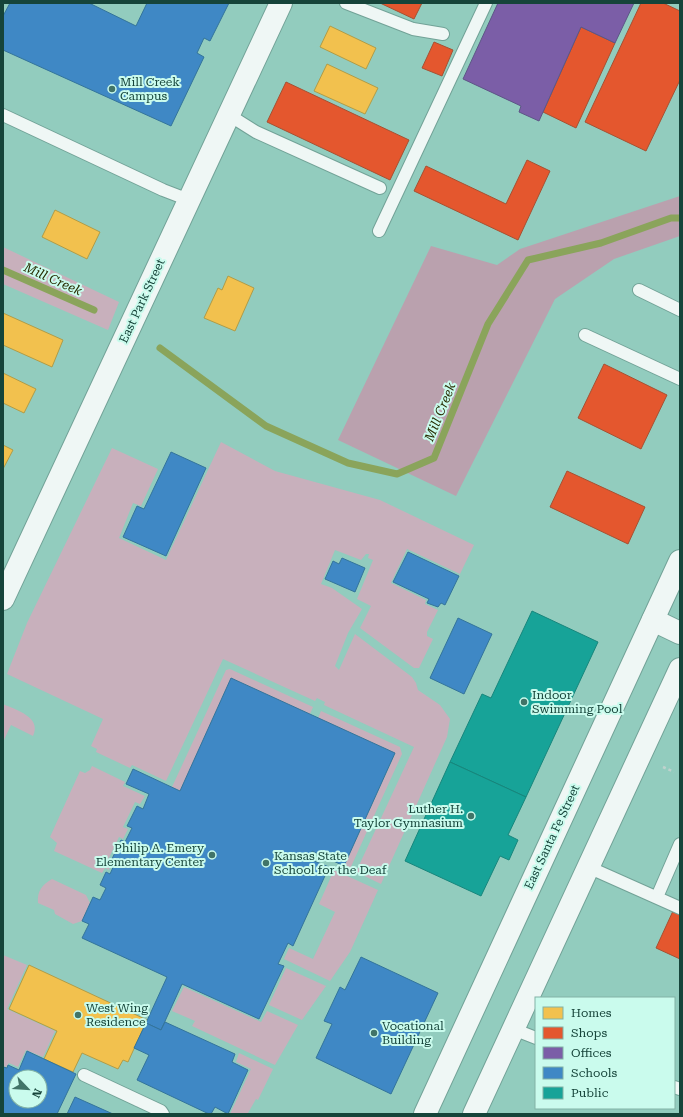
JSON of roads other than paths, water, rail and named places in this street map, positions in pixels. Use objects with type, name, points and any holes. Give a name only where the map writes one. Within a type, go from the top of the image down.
[{"type":"main road","name":"East Park Street","points":[[3,599],[281,3]]},
{"type":"main road","name":"East Santa Fe Street","points":[[425,1114],[680,561]]},
{"type":"main road","points":[[653,620],[680,633]]},
{"type":"main road","points":[[474,1114],[680,669]]},
{"type":"lane","points":[[346,3],[413,30],[443,34]]},
{"type":"lane","points":[[379,231],[486,3]]},
{"type":"lane","points":[[3,115],[163,190],[190,200]]},
{"type":"lane","points":[[229,115],[256,132],[380,188]]},
{"type":"lane","points":[[639,290],[680,310]]},
{"type":"lane","points":[[585,335],[680,379]]},
{"type":"lane","points":[[657,897],[680,844]]},
{"type":"lane","points":[[588,867],[680,908]]},
{"type":"lane","points":[[513,1029],[535,1038]]},
{"type":"lane","points":[[84,1075],[161,1111],[164,1114]]},
{"type":"waterway","name":"Mill Creek","points":[[160,348],[266,426],[348,463],[397,474],[434,458],[488,324],[528,260],[601,243],[671,218],[680,218]]},
{"type":"waterway","name":"Mill Creek","points":[[3,270],[94,310]]},
{"type":"place","name":"Mill Creek Campus","points":[[112,89]]},
{"type":"place","name":"Indoor Swimming Pool","points":[[524,702]]},
{"type":"place","name":"Luther H. Taylor Gymnasium","points":[[471,816]]},
{"type":"place","name":"Philip A. Emery Elementary Center","points":[[212,855]]},
{"type":"place","name":"Kansas State School for the Deaf","points":[[266,863]]},
{"type":"place","name":"West Wing Residence","points":[[78,1015]]},
{"type":"place","name":"Vocational Building","points":[[374,1033]]}]
